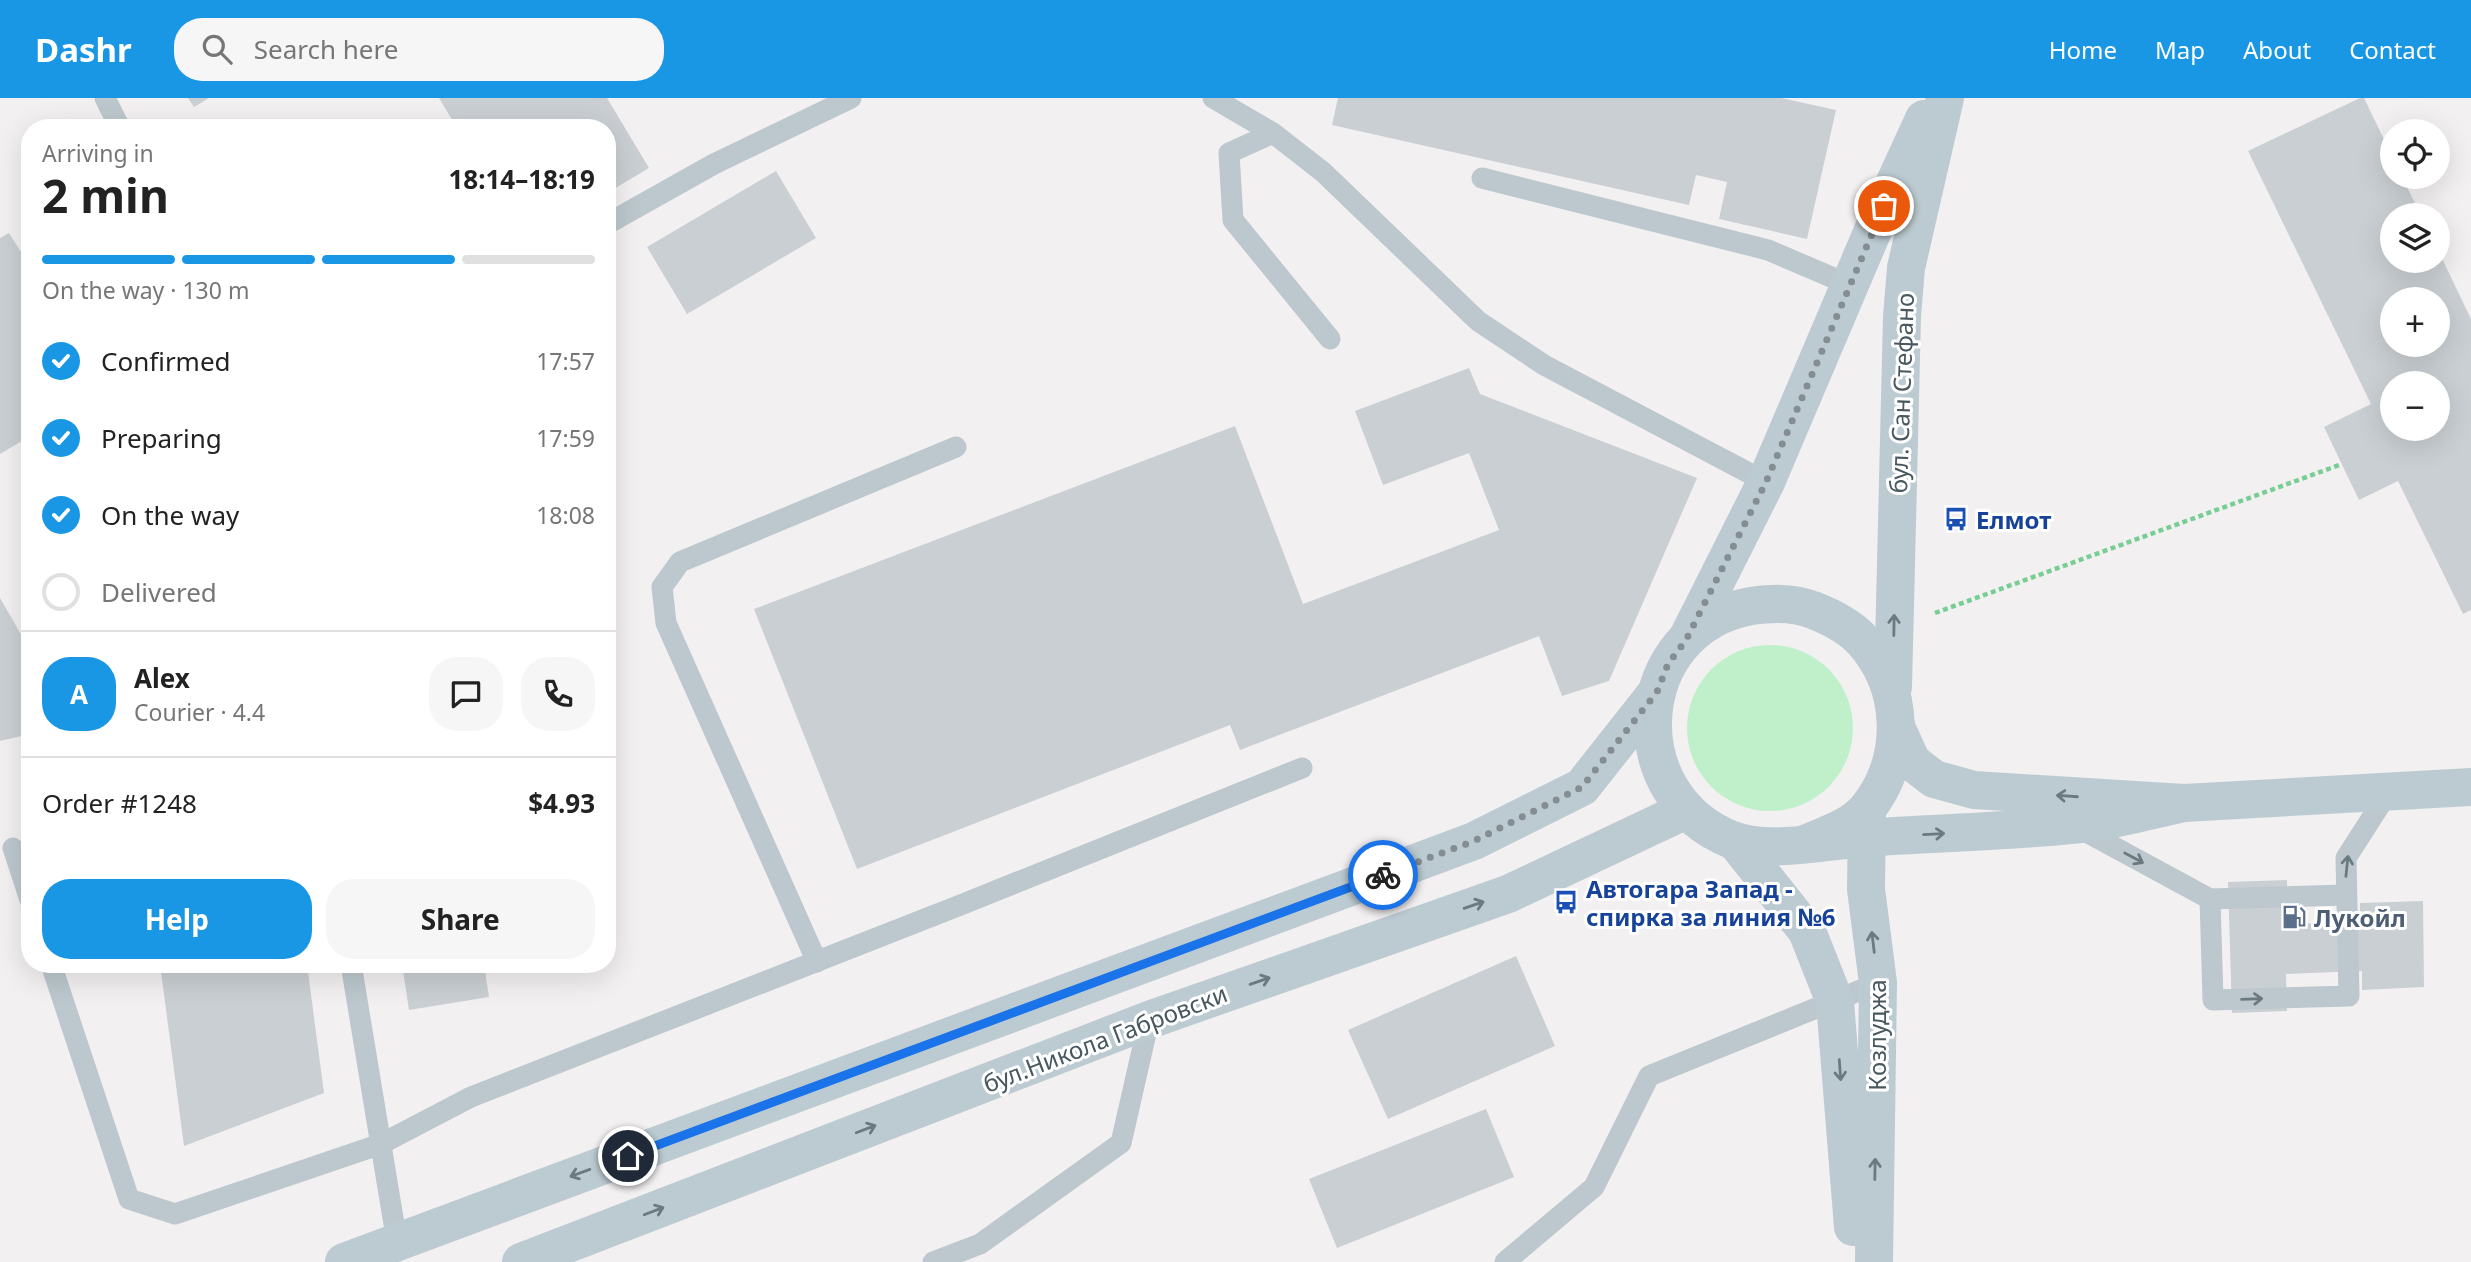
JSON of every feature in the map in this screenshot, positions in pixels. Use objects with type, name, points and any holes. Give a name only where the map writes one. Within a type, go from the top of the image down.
[{"type":"street","points":[[1933,98],[1766,482],[1686,640],[1668,664],[1657,692],[1652,718],[1654,745],[1666,782],[1686,810],[1708,828],[1735,841],[1771,847],[1807,843],[1850,824],[2074,825],[2184,803]]},
{"type":"street","name":"бул. Сан Стефано","points":[[1895,711],[1894,628],[1902,316],[1905,280],[1945,98]]},
{"type":"street","points":[[1686,640],[1710,621],[1738,608],[1770,603],[1803,606],[1834,618],[1861,638],[1880,664],[1912,762],[1934,779],[1974,790],[2184,803],[2471,787]]},
{"type":"street","points":[[344,1262],[1474,841],[1582,787],[1657,692]]},
{"type":"street","points":[[1867,823],[1890,765],[1895,711]]},
{"type":"street","name":"бул.Никола Габровски","points":[[521,1262],[1149,1020],[1508,894],[1686,810]]},
{"type":"street","name":"Козлуджа","points":[[1867,823],[1866,889],[1878,983],[1874,1262]]},
{"type":"street","name":"Козлуджа","points":[[1735,841],[1807,931],[1835,1002],[1855,1262]]},
{"type":"lane","points":[[105,98],[116,119]]},
{"type":"lane","points":[[616,219],[714,164],[851,98]]},
{"type":"lane","points":[[1213,98],[1273,133],[1323,172],[1478,321],[1544,365],[1766,482]]},
{"type":"lane","points":[[1273,133],[1229,153],[1233,220],[1330,339]]},
{"type":"lane","points":[[1482,178],[1768,250],[1850,285]]},
{"type":"lane","points":[[817,962],[666,623],[662,587],[680,562],[956,447]]},
{"type":"lane","points":[[54,973],[129,1199],[174,1214],[381,1144],[471,1097],[1302,768]]},
{"type":"lane","points":[[2210,899],[2213,1000],[2349,996],[2346,858],[2389,791]]},
{"type":"lane","points":[[2074,825],[2210,899],[2346,895]]},
{"type":"lane","points":[[13,848],[21,872]]},
{"type":"lane","points":[[352,973],[397,1242]]},
{"type":"lane","points":[[1505,1262],[1594,1187],[1649,1076],[1878,983]]},
{"type":"lane","points":[[933,1262],[980,1244],[1121,1143],[1149,1020]]},
{"type":"path","points":[[1894,628],[2342,464]]},
{"type":"green space","points":[[1770,645],[1802,652],[1829,669],[1846,696],[1853,728],[1846,760],[1829,787],[1802,804],[1770,811],[1738,804],[1711,787],[1694,760],[1687,728],[1694,696],[1711,669],[1738,652]]},
{"type":"building","points":[[188,98],[209,98],[194,107]]},
{"type":"building","points":[[439,98],[607,98],[649,168],[616,188],[616,119],[452,119]]},
{"type":"building","points":[[1338,98],[1781,98],[1836,110],[1807,239],[1719,219],[1727,182],[1696,175],[1689,205],[1332,125]]},
{"type":"building","points":[[2360,98],[2364,98],[2380,131],[2380,189],[2408,189],[2415,203],[2380,203],[2380,273],[2449,273],[2471,319],[2471,610],[2463,614],[2398,481],[2359,500],[2324,427],[2371,404],[2248,151]]},
{"type":"building","points":[[776,171],[816,238],[687,314],[647,247]]},
{"type":"building","points":[[9,233],[21,252],[21,441],[0,454],[0,238]]},
{"type":"building","points":[[1469,368],[1480,394],[1697,478],[1609,681],[1562,696],[1539,636],[1240,750],[1230,725],[857,869],[754,609],[1235,426],[1303,604],[1499,530],[1469,453],[1383,485],[1355,411]]},
{"type":"building","points":[[0,598],[21,634],[21,736],[0,741]]},
{"type":"building","points":[[2287,880],[2288,924],[2360,922],[2360,903],[2423,901],[2424,987],[2362,990],[2362,971],[2286,974],[2287,1011],[2232,1013],[2228,882]]},
{"type":"building","points":[[1516,956],[1555,1046],[1388,1119],[1348,1030]]},
{"type":"building","points":[[161,973],[308,973],[324,1093],[184,1146]]},
{"type":"building","points":[[403,973],[485,973],[489,997],[409,1010]]},
{"type":"building","points":[[1486,1109],[1514,1177],[1337,1248],[1309,1179]]},
{"type":"way so far","points":[[1383,875],[1474,841],[1582,787],[1657,692],[1668,664],[1686,640],[1766,482],[1884,206]]},
{"type":"place","name":"Елмот","points":[[1956,519]]},
{"type":"place","name":"Автогара Запад - спирка за линия №6","points":[[1566,902]]},
{"type":"place","name":"Лукойл","points":[[2294,917]]},
{"type":"route","points":[[628,1156],[1383,875]]}]
